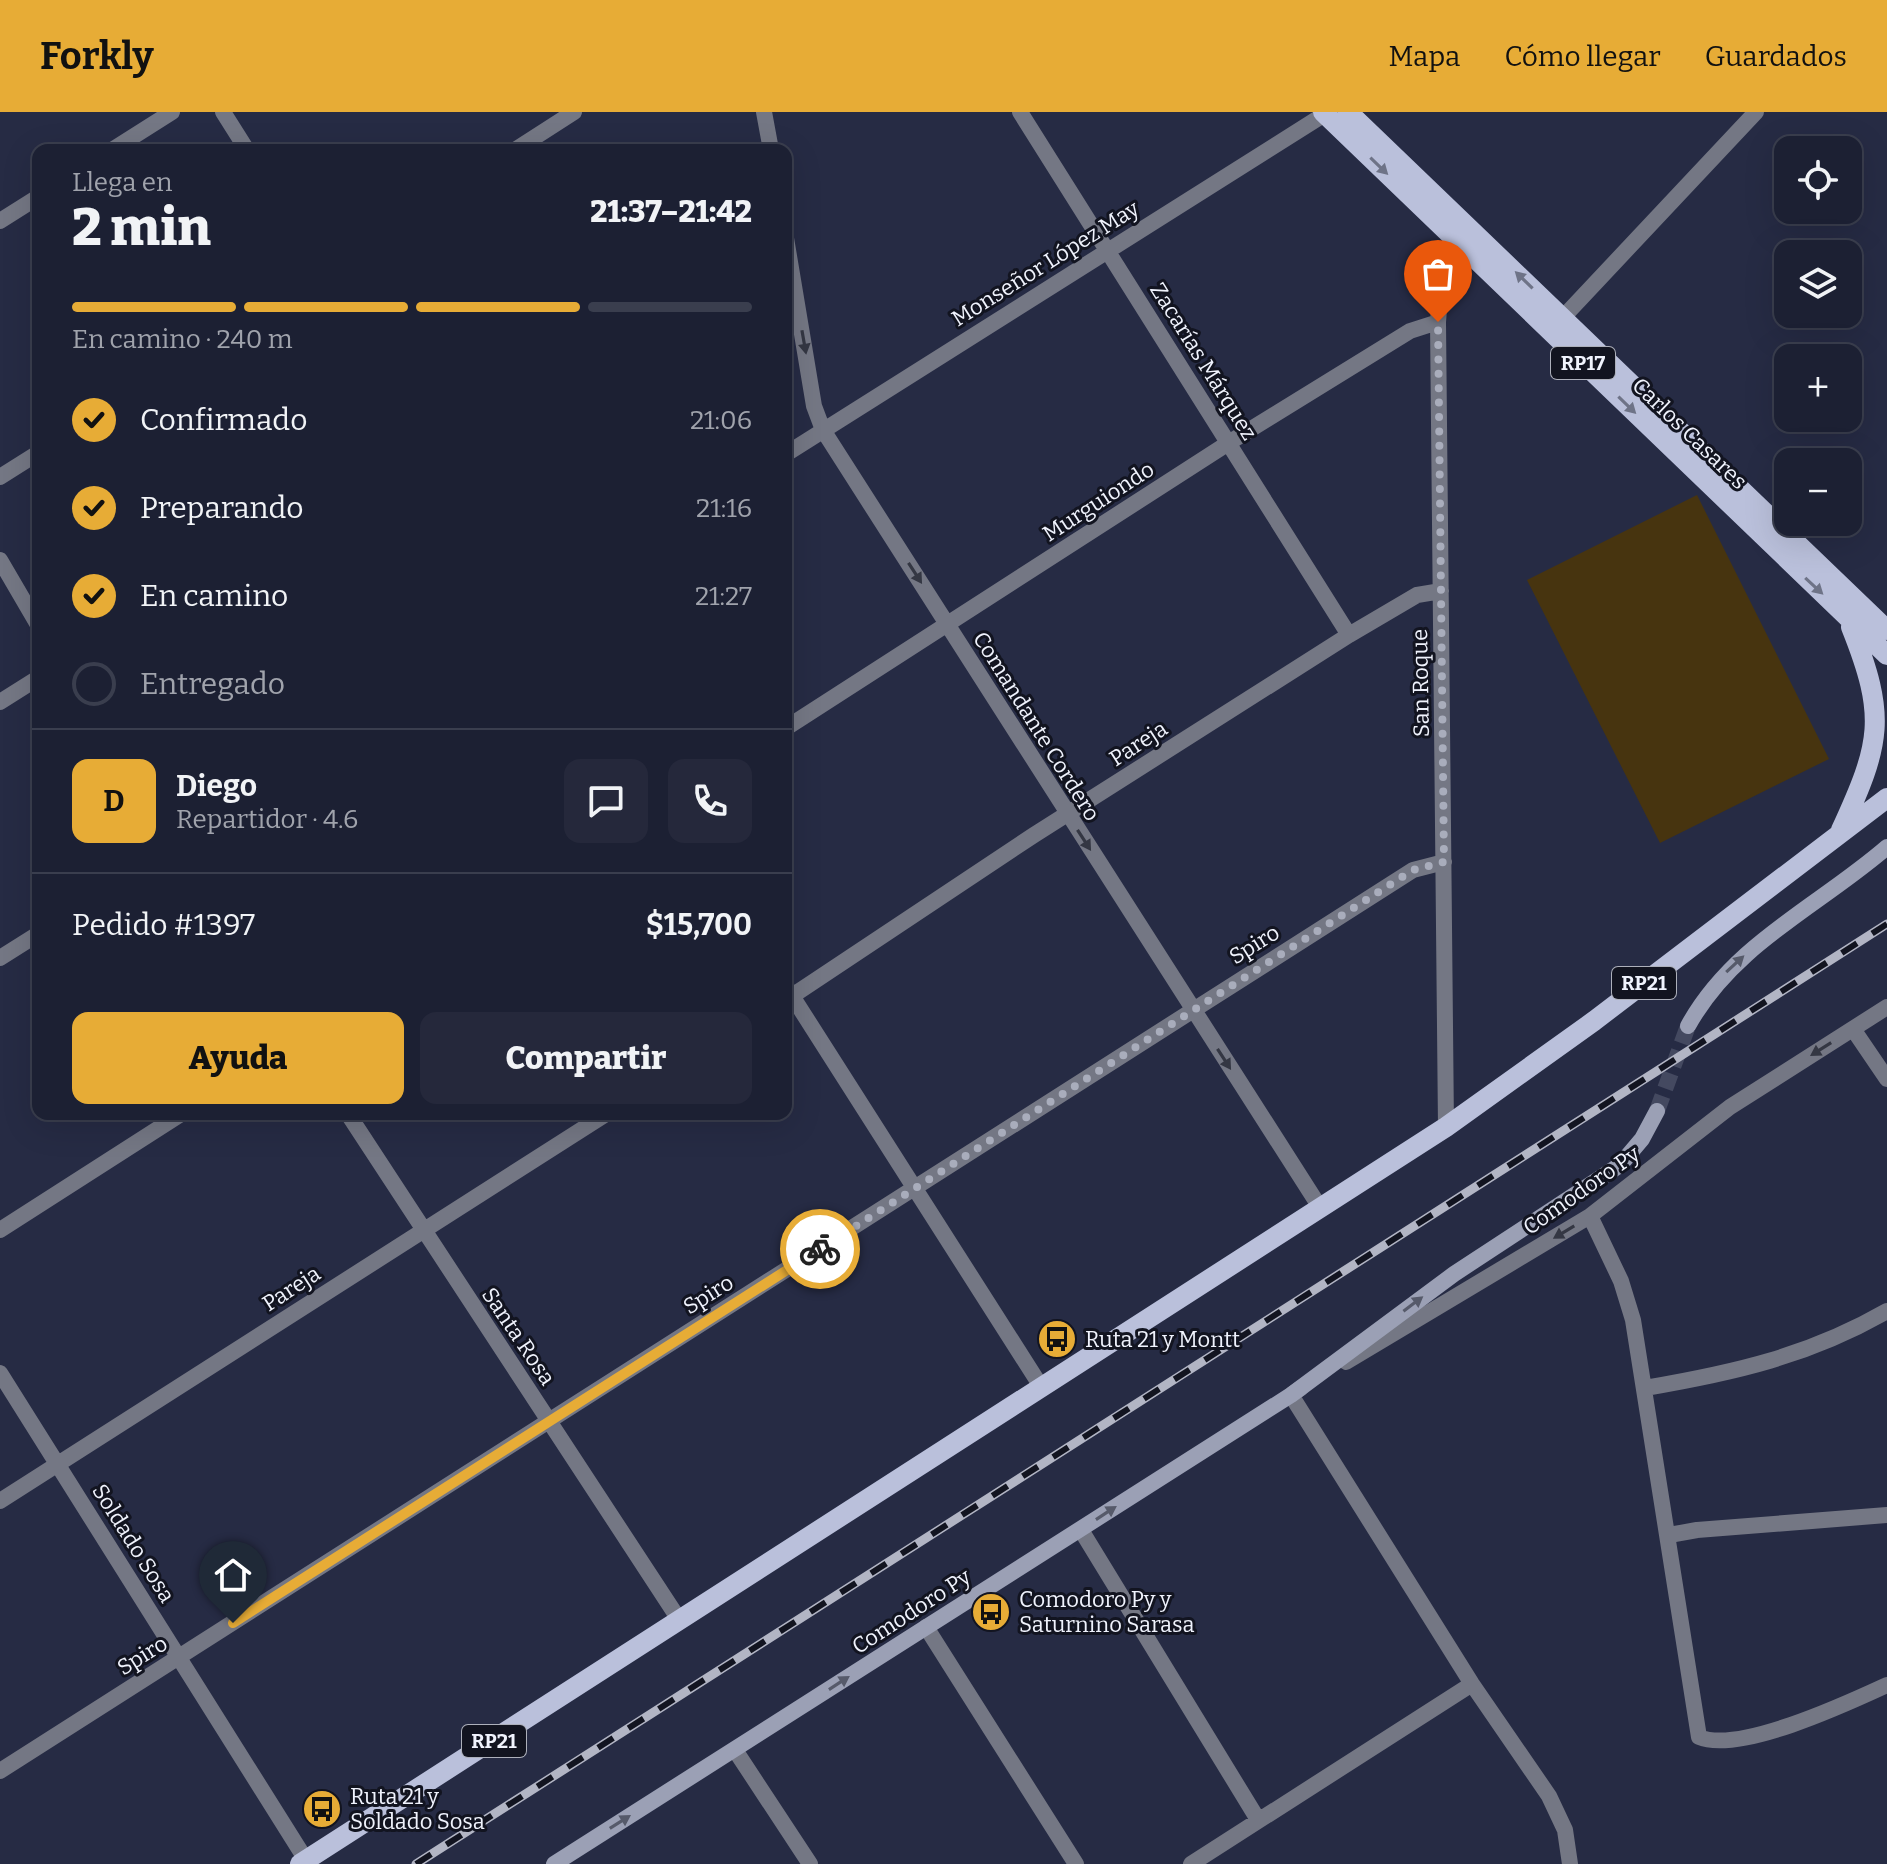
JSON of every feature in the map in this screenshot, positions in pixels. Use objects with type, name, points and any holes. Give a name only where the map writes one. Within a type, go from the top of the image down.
[{"type":"main road","name":"Carlos Casares","points":[[1348,112],[1557,324],[1853,610],[1887,655]]},
{"type":"main road","name":"Carlos Casares","points":[[1326,113],[1460,244],[1557,324]]},
{"type":"main road","name":"RP17","points":[[1853,610],[1887,627]]},
{"type":"main road","name":"RP17","points":[[1839,835],[1870,767],[1880,721],[1880,702],[1872,669],[1853,610]]},
{"type":"main road","name":"RP21","points":[[303,1862],[1446,1127],[1594,1021],[1887,798]]},
{"type":"main road","points":[[1688,1026],[1704,997],[1728,970],[1887,847]]},
{"type":"main road","name":"Comodoro Py","points":[[554,1864],[1291,1395],[1454,1274],[1620,1165],[1642,1139],[1657,1111]]},
{"type":"street","points":[[121,144],[172,112]]},
{"type":"street","points":[[223,112],[243,144]]},
{"type":"street","points":[[524,144],[574,112]]},
{"type":"street","points":[[764,112],[770,144]]},
{"type":"street","name":"Zacarías Márquez","points":[[1020,112],[1349,635]]},
{"type":"street","points":[[1557,324],[1756,112]]},
{"type":"street","name":"Monseñor López May","points":[[792,450],[1326,113]]},
{"type":"street","points":[[0,221],[32,201]]},
{"type":"street","name":"San Roque","points":[[1446,1127],[1438,322],[1442,271],[1460,244]]},
{"type":"street","name":"Comandante Cordero","points":[[792,274],[814,406],[823,430],[1321,1209]]},
{"type":"street","name":"Murguiondo","points":[[792,724],[1230,442],[1410,331],[1438,322]]},
{"type":"street","points":[[0,477],[32,457]]},
{"type":"street","points":[[0,560],[32,615]]},
{"type":"street","name":"Pareja","points":[[792,991],[1349,635],[1417,595],[1441,591]]},
{"type":"street","points":[[0,702],[32,682]]},
{"type":"street","name":"Spiro","points":[[0,1771],[1413,870],[1444,862]]},
{"type":"street","points":[[0,958],[32,938]]},
{"type":"street","points":[[792,1000],[1042,1388]]},
{"type":"street","name":"Comodoro Py","points":[[1291,1395],[1590,1216],[1730,1107],[1887,1007]]},
{"type":"street","points":[[1853,1029],[1887,1079]]},
{"type":"street","points":[[0,1230],[172,1120]]},
{"type":"street","name":"Santa Rosa","points":[[352,1120],[680,1621]]},
{"type":"street","name":"Pareja","points":[[0,1501],[596,1120]]},
{"type":"street","points":[[1590,1216],[1621,1281],[1633,1320],[1699,1737],[1713,1743],[1796,1724],[1887,1685]]},
{"type":"street","points":[[1645,1388],[1735,1373],[1804,1351],[1887,1311]]},
{"type":"street","name":"Soldado Sosa","points":[[0,1373],[180,1657],[303,1862]]},
{"type":"street","points":[[1291,1395],[1472,1684],[1560,1815],[1570,1864]]},
{"type":"street","points":[[1669,1535],[1887,1515]]},
{"type":"street","points":[[1081,1530],[1257,1818]]},
{"type":"street","points":[[926,1627],[1076,1864]]},
{"type":"street","points":[[1191,1864],[1257,1818],[1472,1684]]},
{"type":"street","points":[[735,1750],[810,1864]]},
{"type":"shaded area","points":[[1697,495],[1829,759],[1660,843],[1527,580]]},
{"type":"tunnel","points":[[1657,1111],[1688,1026]]},
{"type":"railway","points":[[416,1864],[1887,924]]},
{"type":"way so far","points":[[820,1249],[1413,870],[1444,862],[1438,322]]},
{"type":"place","name":"Ruta 21 y Montt","points":[[1057,1339]]},
{"type":"place","name":"Comodoro Py y Saturnino Sarasa","points":[[991,1612]]},
{"type":"place","name":"Ruta 21 y Soldado Sosa","points":[[322,1809]]},
{"type":"route","points":[[233,1623],[820,1249]]}]
